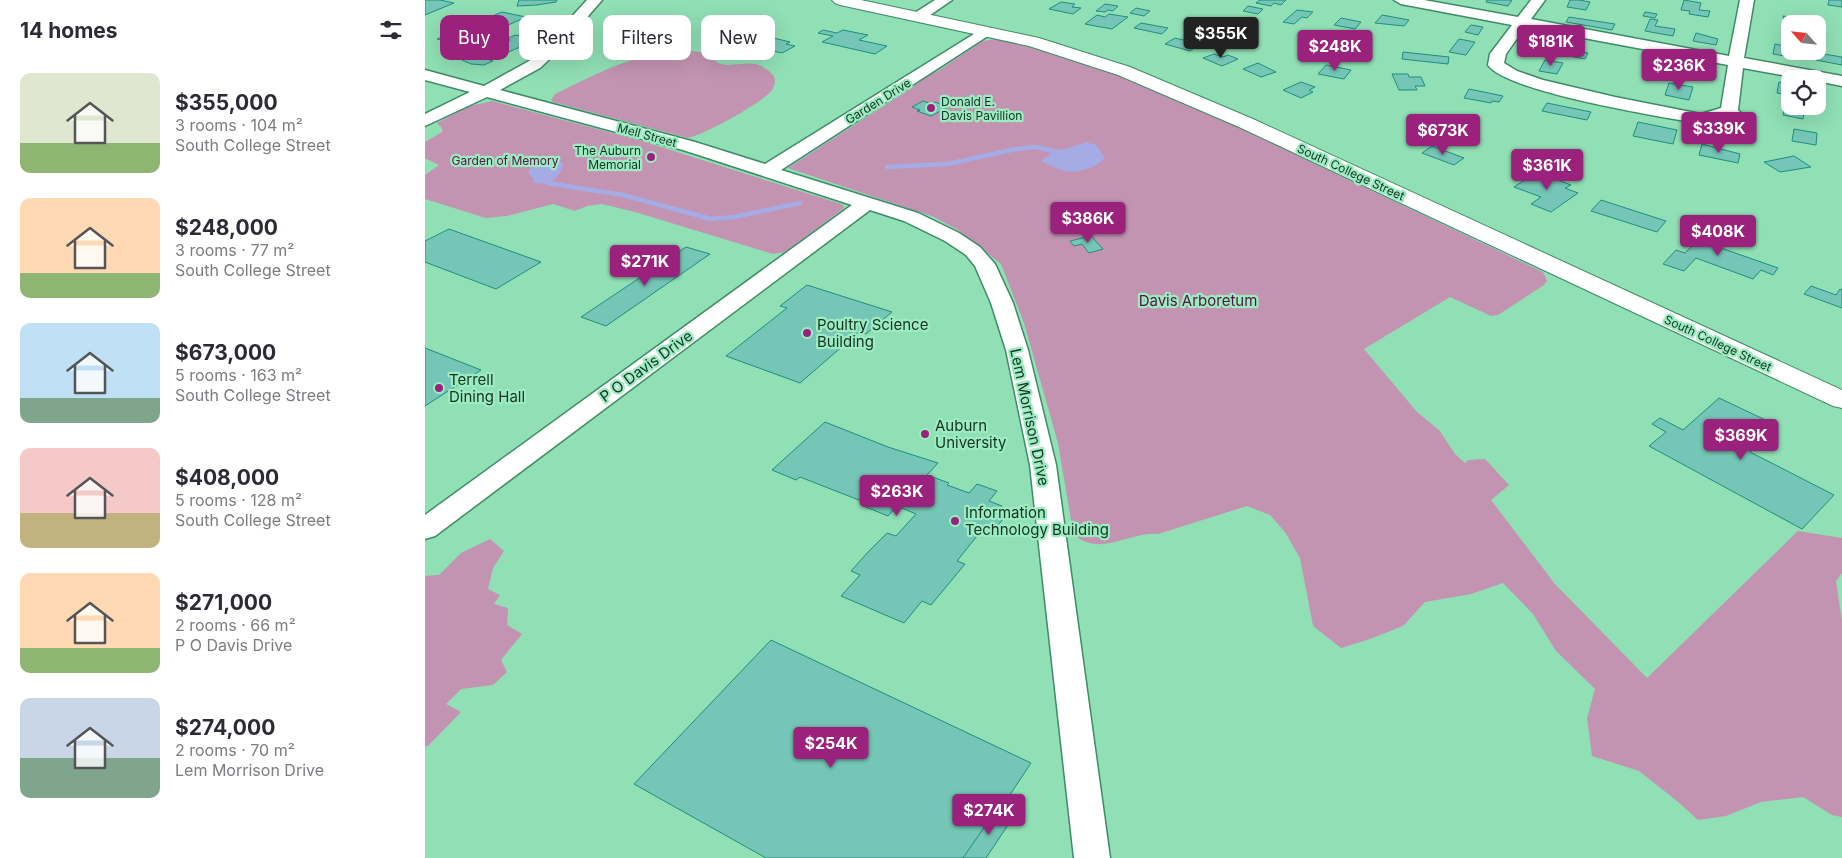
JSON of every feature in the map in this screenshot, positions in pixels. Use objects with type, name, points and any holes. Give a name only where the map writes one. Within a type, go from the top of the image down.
[{"type":"main road","name":"South College Street","points":[[840,0],[1064,51],[1124,71],[1184,95],[1842,400]]},
{"type":"street","points":[[425,121],[538,63],[595,0]]},
{"type":"street","points":[[918,17],[945,0]]},
{"type":"street","points":[[1401,0],[1842,81]]},
{"type":"street","points":[[1538,0],[1486,69],[1596,99],[1701,118],[1729,112]]},
{"type":"street","points":[[1729,112],[1747,0]]},
{"type":"street","name":"Garden Drive","points":[[768,170],[987,32]]},
{"type":"street","name":"Mell Street","points":[[425,75],[689,146],[867,202]]},
{"type":"street","points":[[1701,118],[1718,129],[1738,133],[1744,131],[1745,127],[1729,112]]},
{"type":"street","name":"P O Davis Drive","points":[[425,529],[867,202]]},
{"type":"street","name":"Lem Morrison Drive","points":[[867,202],[911,217],[952,237],[973,251],[985,264],[1002,303],[1017,350],[1043,465],[1092,858]]},
{"type":"green space","name":"Davis Arboretum","points":[[995,39],[1059,54],[1152,89],[1263,137],[1282,148],[1543,272],[1547,281],[1544,285],[1498,315],[1491,316],[1450,297],[1364,349],[1417,412],[1439,430],[1455,454],[1465,463],[1468,460],[1485,459],[1509,485],[1491,500],[1555,584],[1647,678],[1798,531],[1842,538],[1842,573],[1836,581],[1842,622],[1842,817],[1832,815],[1803,797],[1761,802],[1726,816],[1698,820],[1639,771],[1592,756],[1587,718],[1595,689],[1556,651],[1533,614],[1503,583],[1471,594],[1425,602],[1403,626],[1341,648],[1313,626],[1300,558],[1285,532],[1270,515],[1247,506],[1158,534],[1148,534],[1098,544],[1088,543],[1078,538],[1071,520],[1058,443],[1024,323],[1001,264],[958,230],[934,217],[788,168],[930,74],[938,71],[983,41]]},
{"type":"green space","points":[[691,51],[701,52],[701,60],[714,60],[728,65],[758,65],[774,76],[775,81],[772,90],[767,95],[746,110],[706,131],[688,138],[551,100],[555,94],[604,70],[632,60],[691,60]]},
{"type":"green space","name":"Garden of Memory","points":[[492,101],[642,141],[844,206],[843,209],[785,252],[773,254],[635,212],[602,204],[587,206],[575,211],[553,204],[507,216],[486,218],[425,199],[425,175],[439,165],[425,158],[425,142],[442,132],[442,128],[437,123],[470,106]]},
{"type":"green space","points":[[490,539],[504,551],[493,568],[488,589],[500,595],[494,604],[508,608],[507,625],[522,634],[501,660],[507,672],[493,685],[461,689],[446,704],[461,712],[425,747],[425,576],[439,575],[461,553]]},
{"type":"water","points":[[1085,142],[1096,145],[1105,158],[1089,169],[1068,172],[1041,162],[1050,154]]},
{"type":"water","points":[[559,161],[563,163],[557,177],[543,184],[533,182],[534,179],[528,173],[530,169]]},
{"type":"building","points":[[425,0],[440,0],[454,3],[425,15]]},
{"type":"building","points":[[519,0],[557,0],[556,2],[537,5],[517,6]]},
{"type":"building","points":[[1260,0],[1286,0],[1281,5],[1274,3],[1271,6],[1256,3]]},
{"type":"building","points":[[1487,0],[1512,0],[1508,6],[1486,2]]},
{"type":"building","points":[[1570,0],[1590,2],[1586,10],[1567,7]]},
{"type":"building","points":[[1684,0],[1701,3],[1699,10],[1710,11],[1708,17],[1689,14],[1690,11],[1681,10]]},
{"type":"building","points":[[1829,0],[1842,0],[1842,7],[1828,5]]},
{"type":"building","points":[[1061,2],[1075,4],[1072,7],[1081,8],[1073,14],[1049,9]]},
{"type":"building","points":[[1105,4],[1118,6],[1113,11],[1096,11]]},
{"type":"building","points":[[1248,6],[1263,9],[1258,14],[1243,11]]},
{"type":"building","points":[[1136,8],[1150,11],[1144,16],[1130,13]]},
{"type":"building","points":[[1297,10],[1313,12],[1307,18],[1302,17],[1294,24],[1283,22]]},
{"type":"building","points":[[502,12],[519,16],[519,20],[509,25],[509,15],[495,15]]},
{"type":"building","points":[[1645,12],[1657,14],[1655,18],[1643,16]]},
{"type":"building","points":[[1109,14],[1128,17],[1112,29],[1085,24],[1097,15],[1105,17]]},
{"type":"building","points":[[1382,15],[1409,20],[1404,26],[1375,23]]},
{"type":"building","points":[[1569,17],[1615,24],[1612,30],[1566,22]]},
{"type":"building","points":[[1341,18],[1361,22],[1355,29],[1334,25]]},
{"type":"building","points":[[1650,19],[1658,20],[1655,26],[1675,29],[1673,36],[1645,31]]},
{"type":"building","points":[[1141,23],[1168,28],[1162,34],[1134,28]]},
{"type":"building","points":[[1471,25],[1483,27],[1478,35],[1465,32]]},
{"type":"building","points":[[823,30],[837,33],[843,30],[868,35],[859,40],[887,46],[875,54],[822,42],[833,36],[818,33]]},
{"type":"building","points":[[1696,33],[1718,39],[1716,45],[1693,41]]},
{"type":"building","points":[[515,35],[519,36],[519,47],[509,52],[509,38]]},
{"type":"building","points":[[775,38],[790,42],[786,44],[795,46],[782,53],[775,52]]},
{"type":"building","points":[[1175,38],[1200,44],[1190,51],[1165,44]]},
{"type":"building","points":[[1459,39],[1475,42],[1466,55],[1449,52]]},
{"type":"building","points":[[1555,43],[1582,48],[1580,52],[1588,53],[1585,59],[1559,54],[1561,51],[1552,49]]},
{"type":"building","points":[[1775,44],[1781,45],[1781,55],[1773,54]]},
{"type":"building","points":[[1403,52],[1449,57],[1448,64],[1402,59]]},
{"type":"building","points":[[1214,54],[1223,57],[1228,55],[1238,59],[1222,66],[1203,58]]},
{"type":"building","points":[[1826,54],[1842,57],[1842,65],[1816,60],[1826,60]]},
{"type":"building","points":[[462,60],[493,61],[484,65],[471,64]]},
{"type":"building","points":[[1545,60],[1563,63],[1557,74],[1539,71]]},
{"type":"building","points":[[1656,62],[1699,69],[1696,78],[1678,75],[1680,71],[1654,66]]},
{"type":"building","points":[[1258,63],[1276,72],[1261,77],[1243,69]]},
{"type":"building","points":[[1326,65],[1351,70],[1344,79],[1318,74]]},
{"type":"building","points":[[1392,74],[1408,74],[1409,77],[1421,77],[1425,86],[1415,86],[1417,90],[1399,90]]},
{"type":"building","points":[[1301,82],[1315,87],[1309,90],[1313,92],[1301,98],[1283,90]]},
{"type":"building","points":[[1779,82],[1781,82],[1781,94],[1777,93]]},
{"type":"building","points":[[1669,83],[1693,87],[1689,100],[1665,95]]},
{"type":"building","points":[[1469,89],[1503,96],[1499,102],[1492,101],[1491,103],[1464,98]]},
{"type":"building","name":"Donald E. Davis Pavillion","points":[[923,101],[932,104],[935,102],[948,107],[931,116],[912,107]]},
{"type":"building","points":[[1547,103],[1591,112],[1587,120],[1542,111]]},
{"type":"building","points":[[1783,115],[1804,115],[1803,119]]},
{"type":"building","points":[[1638,122],[1677,130],[1673,144],[1633,136]]},
{"type":"building","points":[[1794,129],[1817,133],[1816,145],[1792,141]]},
{"type":"building","points":[[1702,144],[1740,154],[1738,163],[1699,155]]},
{"type":"building","points":[[1432,146],[1464,158],[1454,165],[1422,153]]},
{"type":"building","points":[[1794,156],[1811,167],[1780,172],[1764,162]]},
{"type":"building","points":[[1537,172],[1571,185],[1565,188],[1578,193],[1551,212],[1531,204],[1541,197],[1514,187]]},
{"type":"building","points":[[1601,200],[1666,221],[1657,232],[1591,211]]},
{"type":"building","points":[[449,229],[541,262],[496,289],[425,262],[425,241]]},
{"type":"building","points":[[1707,231],[1730,239],[1721,248],[1778,268],[1773,275],[1761,270],[1753,279],[1696,258],[1684,271],[1663,264],[1676,250],[1685,253]]},
{"type":"building","points":[[1091,236],[1103,249],[1089,253],[1082,244],[1074,246],[1070,241]]},
{"type":"building","points":[[686,247],[710,254],[606,326],[581,317]]},
{"type":"building","name":"Poultry Science Building","points":[[807,285],[892,312],[866,334],[859,332],[800,383],[726,356],[787,308],[780,306]]},
{"type":"building","points":[[1811,286],[1836,295],[1840,289],[1842,290],[1842,308],[1804,294]]},
{"type":"building","name":"Terrell Dining Hall","points":[[425,348],[481,370],[425,406]]},
{"type":"building","points":[[1719,398],[1776,425],[1750,452],[1834,495],[1802,529],[1649,446],[1666,432],[1652,424],[1660,418],[1683,430]]},
{"type":"building","name":"Information Technology Building","points":[[825,422],[888,447],[938,463],[927,475],[949,483],[947,485],[969,493],[977,484],[997,491],[989,501],[1002,506],[1000,509],[1009,512],[994,530],[985,526],[957,561],[965,564],[931,605],[922,601],[904,623],[841,596],[860,575],[851,571],[869,551],[887,533],[896,536],[916,514],[897,506],[888,516],[861,505],[864,502],[800,477],[796,480],[772,470]]},
{"type":"building","points":[[771,640],[1031,763],[968,858],[766,858],[634,784]]},
{"type":"building","points":[[996,810],[1012,819],[986,858],[963,858]]},
{"type":"waterway","points":[[887,167],[947,164],[1016,149],[1035,147],[1059,152]]},
{"type":"waterway","points":[[547,183],[623,195],[711,219],[734,217],[800,203]]},
{"type":"place","name":"Donald E. Davis Pavillion","points":[[931,108]]},
{"type":"place","name":"The Auburn Memorial","points":[[651,157]]},
{"type":"place","name":"Poultry Science Building","points":[[807,333]]},
{"type":"place","name":"Terrell Dining Hall","points":[[439,388]]},
{"type":"place","name":"Auburn University","points":[[925,434]]},
{"type":"place","name":"Information Technology Building","points":[[955,521]]}]
